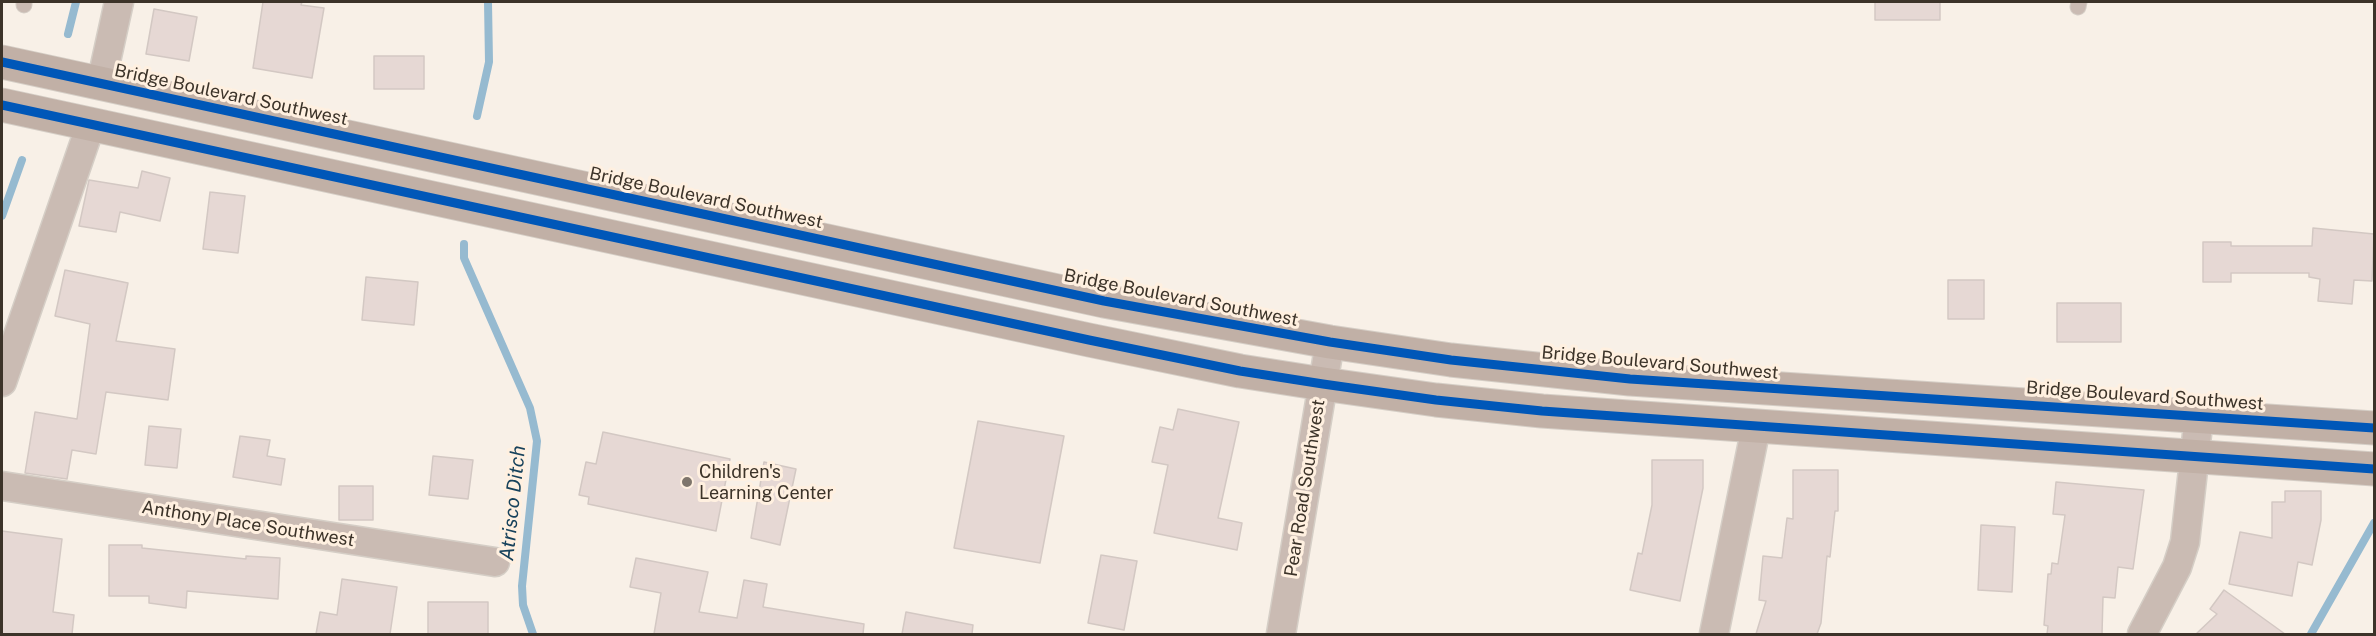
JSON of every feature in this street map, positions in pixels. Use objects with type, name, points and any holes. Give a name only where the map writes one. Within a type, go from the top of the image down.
[{"type":"main road","name":"Bridge Boulevard Southwest","points":[[2,62],[1104,302],[1330,342],[1451,360],[1630,379],[2374,428]]},
{"type":"main road","points":[[2,105],[1089,340],[1240,371],[1323,384],[1436,400],[1542,411],[2374,469]]},
{"type":"street","points":[[101,84],[119,2]]},
{"type":"street","points":[[2,382],[92,124]]},
{"type":"street","name":"Pear Road Southwest","points":[[1281,634],[1330,342]]},
{"type":"street","points":[[2142,634],[2168,588],[2185,543],[2199,416]]},
{"type":"street","points":[[1714,634],[1756,427]]},
{"type":"street","name":"Anthony Place Southwest","points":[[2,486],[495,562]]},
{"type":"building","points":[[263,2],[302,2],[301,5],[324,8],[312,78],[253,68]]},
{"type":"building","points":[[1875,2],[1940,2],[1940,20],[1875,20]]},
{"type":"building","points":[[154,9],[197,17],[189,61],[146,54]]},
{"type":"building","points":[[374,56],[424,56],[424,89],[374,89]]},
{"type":"building","points":[[142,171],[170,178],[160,221],[120,212],[116,232],[79,226],[89,180],[138,188]]},
{"type":"building","points":[[210,192],[245,196],[238,253],[203,249]]},
{"type":"building","points":[[2313,228],[2374,234],[2372,281],[2354,280],[2352,304],[2318,301],[2320,279],[2309,277],[2309,273],[2231,273],[2231,282],[2203,282],[2203,242],[2231,242],[2231,246],[2312,246]]},
{"type":"building","points":[[65,270],[128,283],[116,341],[175,349],[168,400],[106,392],[96,454],[72,450],[67,479],[25,473],[35,412],[77,419],[90,324],[55,316]]},
{"type":"building","points":[[366,277],[418,282],[414,325],[362,320]]},
{"type":"building","points":[[1948,280],[1984,280],[1984,319],[1948,319]]},
{"type":"building","points":[[2057,303],[2121,303],[2121,342],[2057,342]]},
{"type":"building","points":[[1178,409],[1239,422],[1218,518],[1242,523],[1237,550],[1154,533],[1168,465],[1152,462],[1160,427],[1173,430]]},
{"type":"building","points":[[978,421],[1064,436],[1040,563],[954,548]]},
{"type":"building","points":[[149,426],[181,429],[177,468],[145,465]]},
{"type":"building","name":"Children's Learning Center","points":[[603,432],[730,459],[716,531],[588,504],[589,497],[579,495],[586,462],[596,464]]},
{"type":"building","points":[[240,436],[270,440],[267,456],[285,459],[281,485],[233,477]]},
{"type":"building","points":[[433,456],[473,460],[468,499],[429,495]]},
{"type":"building","points":[[1652,460],[1703,460],[1703,488],[1680,601],[1630,590],[1638,553],[1642,554],[1652,505]]},
{"type":"building","points":[[764,462],[796,469],[780,545],[751,538]]},
{"type":"building","points":[[1793,470],[1838,470],[1838,511],[1835,511],[1830,557],[1827,556],[1821,623],[1817,634],[1756,634],[1766,601],[1759,600],[1763,556],[1782,558],[1787,518],[1793,519]]},
{"type":"building","points":[[2056,482],[2144,490],[2133,569],[2118,567],[2115,598],[2103,597],[2102,634],[2047,634],[2048,626],[2044,625],[2048,574],[2051,574],[2052,563],[2058,564],[2065,515],[2053,514]]},
{"type":"building","points":[[339,486],[373,486],[373,520],[339,520]]},
{"type":"building","points":[[2285,491],[2321,491],[2321,520],[2312,565],[2298,562],[2292,596],[2229,584],[2240,532],[2272,538],[2272,502],[2285,502]]},
{"type":"building","points":[[1981,525],[2015,527],[2012,592],[1978,590]]},
{"type":"building","points":[[2,531],[62,539],[53,612],[74,615],[72,634],[2,634]]},
{"type":"building","points":[[109,545],[142,545],[142,548],[246,559],[246,556],[280,558],[278,599],[187,591],[186,608],[149,603],[149,596],[109,596]]},
{"type":"building","points":[[1101,555],[1137,561],[1124,630],[1088,623]]},
{"type":"building","points":[[636,558],[708,572],[699,612],[737,618],[744,580],[767,584],[763,607],[864,624],[863,634],[654,634],[661,593],[630,587]]},
{"type":"building","points":[[342,579],[397,587],[390,634],[316,634],[320,612],[337,615]]},
{"type":"building","points":[[2224,590],[2285,634],[2196,634],[2217,614],[2210,609]]},
{"type":"building","points":[[428,602],[488,602],[488,634],[428,634]]},
{"type":"building","points":[[906,612],[973,625],[972,634],[902,634]]},
{"type":"waterway","points":[[68,34],[76,2]]},
{"type":"waterway","name":"Atrisco Ditch","points":[[477,116],[489,62],[488,2]]},
{"type":"waterway","points":[[2,216],[22,160]]},
{"type":"waterway","name":"Atrisco Ditch","points":[[464,244],[464,258],[530,408],[537,441],[522,586],[523,605],[533,634]]},
{"type":"waterway","points":[[2311,634],[2374,523]]},
{"type":"cycle path","points":[[2,62],[1104,301],[1330,342],[1451,360],[1630,379],[2374,428]]},
{"type":"cycle path","points":[[2,105],[1089,340],[1240,371],[1323,384],[1436,400],[1542,411],[2374,469]]},
{"type":"place","name":"Children's Learning Center","points":[[687,482]]}]
